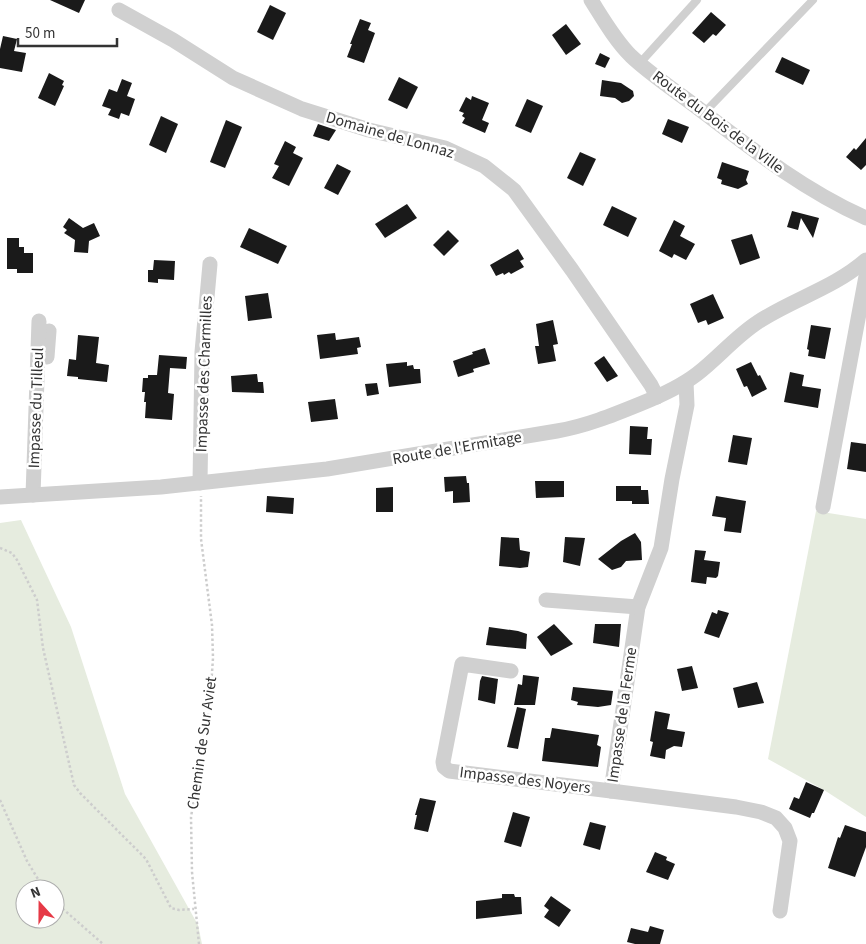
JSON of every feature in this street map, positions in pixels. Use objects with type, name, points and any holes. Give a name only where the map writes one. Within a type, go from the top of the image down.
[{"type":"street","name":"Route du Bois de la Ville","points":[[591,0],[624,48],[640,63],[704,113],[801,184],[822,197],[866,218]]},
{"type":"street","name":"Domaine de Lonnaz","points":[[119,10],[233,78],[302,109],[368,130],[445,148],[484,166],[514,190],[572,270],[651,385],[657,397]]},
{"type":"street","name":"Route de l'Ermitage","points":[[0,497],[138,489],[362,464],[558,431],[591,423],[657,397],[686,382],[749,328],[774,312],[835,282],[866,260]]},
{"type":"street","name":"Impasse des Charmilles","points":[[200,483],[202,352],[210,264]]},
{"type":"street","points":[[823,507],[866,276]]},
{"type":"street","points":[[37,495],[44,326]]},
{"type":"street","name":"Impasse de la Ferme","points":[[686,382],[687,405],[672,479],[661,548],[638,607],[611,791],[736,807],[761,812],[776,818],[785,828],[790,842],[780,911]]},
{"type":"street","points":[[546,600],[638,607]]},
{"type":"street","name":"Impasse des Noyers","points":[[511,671],[462,664],[443,762],[444,767],[449,771],[611,791]]},
{"type":"lane","points":[[640,63],[697,0]]},
{"type":"lane","points":[[704,113],[812,0]]},
{"type":"path","name":"Chemin de Sur Aviet","points":[[199,944],[194,909],[191,863],[191,817],[204,748],[213,673],[212,624],[201,539],[200,483]]},
{"type":"path","points":[[0,548],[12,553],[37,600],[43,648],[74,785],[101,815],[146,859],[171,908],[179,910],[194,909]]},
{"type":"path","points":[[0,800],[27,861],[38,879]]},
{"type":"path","points":[[65,912],[103,944]]},
{"type":"shaded area","points":[[816,511],[866,519],[866,817],[824,790],[768,759]]},
{"type":"shaded area","points":[[21,520],[71,627],[125,794],[198,925],[202,944],[0,944],[0,523]]},
{"type":"building","points":[[50,0],[85,0],[79,13]]},
{"type":"building","points":[[270,5],[286,13],[273,40],[257,32]]},
{"type":"building","points":[[711,12],[726,25],[716,36],[713,34],[704,43],[692,33]]},
{"type":"building","points":[[360,19],[371,23],[368,30],[375,33],[364,63],[347,57]]},
{"type":"building","points":[[566,24],[581,44],[566,55],[552,35]]},
{"type":"building","points":[[3,36],[17,39],[14,51],[26,53],[22,72],[0,68],[0,49]]},
{"type":"building","points":[[600,53],[610,58],[605,68],[595,64]]},
{"type":"building","points":[[782,57],[810,70],[803,85],[775,72]]},
{"type":"building","points":[[49,73],[64,81],[62,85],[64,86],[55,106],[38,98]]},
{"type":"building","points":[[399,77],[418,87],[407,109],[388,100]]},
{"type":"building","points":[[122,79],[132,83],[127,96],[135,99],[129,116],[121,113],[119,119],[108,115],[111,109],[102,106],[109,89],[117,92]]},
{"type":"building","points":[[602,80],[621,83],[633,91],[634,96],[629,101],[622,103],[615,98],[600,96]]},
{"type":"building","points":[[472,96],[489,103],[482,120],[489,123],[485,133],[462,123],[465,118],[462,116],[464,113],[459,111],[466,97],[471,100]]},
{"type":"building","points":[[527,99],[543,106],[531,133],[515,126]]},
{"type":"building","points":[[161,116],[178,124],[166,153],[149,145]]},
{"type":"building","points":[[668,119],[689,127],[682,143],[662,134]]},
{"type":"building","points":[[226,120],[242,127],[225,168],[210,162]]},
{"type":"building","points":[[318,124],[336,130],[329,141],[313,136]]},
{"type":"building","points":[[866,138],[866,165],[861,170],[846,157],[854,148],[856,150]]},
{"type":"building","points":[[285,141],[296,147],[293,153],[303,158],[289,186],[272,178],[279,166],[274,164]]},
{"type":"building","points":[[580,152],[596,159],[583,186],[567,178]]},
{"type":"building","points":[[722,162],[749,171],[746,180],[748,184],[738,189],[721,184],[722,180],[717,178]]},
{"type":"building","points":[[337,164],[351,171],[338,195],[324,188]]},
{"type":"building","points":[[407,204],[417,218],[385,238],[375,224]]},
{"type":"building","points":[[612,206],[637,218],[628,237],[603,225]]},
{"type":"building","points":[[792,211],[819,218],[813,238],[801,218],[798,230],[787,227]]},
{"type":"building","points":[[69,218],[83,228],[94,223],[100,236],[89,241],[88,253],[74,252],[75,240],[64,233],[67,230],[63,227]]},
{"type":"building","points":[[674,220],[685,226],[680,236],[695,244],[686,260],[674,254],[672,258],[659,251]]},
{"type":"building","points":[[249,228],[287,246],[278,264],[240,247]]},
{"type":"building","points":[[448,230],[459,241],[444,256],[433,245]]},
{"type":"building","points":[[752,234],[760,258],[740,265],[731,240]]},
{"type":"building","points":[[7,238],[19,238],[19,247],[24,247],[24,253],[33,253],[33,273],[17,273],[17,269],[7,269]]},
{"type":"building","points":[[518,249],[524,259],[520,261],[524,267],[511,274],[509,272],[496,276],[490,265]]},
{"type":"building","points":[[154,260],[175,261],[174,280],[158,279],[158,283],[148,282],[148,270],[153,270]]},
{"type":"building","points":[[268,293],[272,318],[248,321],[245,296]]},
{"type":"building","points":[[713,294],[724,318],[708,325],[706,320],[698,323],[690,304]]},
{"type":"building","points":[[553,320],[558,344],[553,345],[556,361],[538,364],[535,346],[539,346],[536,324]]},
{"type":"building","points":[[811,325],[831,328],[825,359],[808,356],[809,350],[807,349]]},
{"type":"building","points":[[335,333],[336,340],[359,337],[361,347],[357,348],[358,354],[320,359],[317,335]]},
{"type":"building","points":[[78,335],[99,337],[96,363],[109,365],[107,382],[67,376],[69,359],[76,360]]},
{"type":"building","points":[[485,348],[490,364],[473,369],[474,372],[458,377],[453,361]]},
{"type":"building","points":[[159,355],[187,357],[186,369],[170,368],[168,393],[174,394],[172,420],[145,418],[146,402],[144,402],[145,392],[142,392],[143,378],[148,378],[148,375],[157,375]]},
{"type":"building","points":[[604,356],[618,376],[607,382],[594,363]]},
{"type":"building","points":[[407,362],[407,366],[413,365],[414,369],[420,369],[421,383],[389,387],[386,364]]},
{"type":"building","points":[[751,362],[767,389],[752,397],[747,386],[744,387],[736,369]]},
{"type":"building","points":[[790,372],[804,375],[802,386],[821,389],[818,408],[784,402]]},
{"type":"building","points":[[257,374],[258,382],[263,382],[264,393],[232,392],[231,376]]},
{"type":"building","points":[[377,383],[379,394],[367,396],[365,384]]},
{"type":"building","points":[[335,399],[338,419],[311,422],[308,402]]},
{"type":"building","points":[[630,426],[648,427],[647,439],[652,439],[651,455],[629,454]]},
{"type":"building","points":[[733,435],[752,438],[747,465],[728,462]]},
{"type":"building","points":[[851,442],[866,444],[866,472],[847,469]]},
{"type":"building","points":[[466,476],[467,483],[469,483],[470,502],[453,503],[453,491],[445,492],[444,477]]},
{"type":"building","points":[[535,481],[564,481],[564,497],[536,498]]},
{"type":"building","points":[[616,486],[641,486],[641,490],[648,490],[649,504],[632,504],[632,501],[616,501]]},
{"type":"building","points":[[393,487],[393,512],[376,512],[376,488]]},
{"type":"building","points":[[267,496],[294,498],[293,514],[266,512]]},
{"type":"building","points":[[716,496],[746,501],[741,533],[724,531],[726,518],[712,516]]},
{"type":"building","points":[[635,533],[641,542],[642,560],[626,561],[621,567],[612,570],[598,559],[621,541]]},
{"type":"building","points":[[501,537],[519,538],[520,550],[530,552],[528,567],[499,566]]},
{"type":"building","points":[[565,537],[585,538],[580,566],[563,562]]},
{"type":"building","points":[[695,550],[706,551],[704,560],[720,562],[718,576],[716,578],[707,577],[706,584],[691,582]]},
{"type":"building","points":[[718,610],[729,613],[719,638],[704,633],[712,612],[717,614]]},
{"type":"building","points":[[554,624],[573,644],[551,656],[537,637]]},
{"type":"building","points":[[595,624],[621,624],[619,647],[593,643]]},
{"type":"building","points":[[489,627],[527,634],[526,649],[486,645]]},
{"type":"building","points":[[692,666],[698,688],[682,691],[677,669]]},
{"type":"building","points":[[523,675],[539,677],[535,705],[514,705],[518,684],[522,685]]},
{"type":"building","points":[[482,676],[498,679],[495,704],[478,700]]},
{"type":"building","points":[[757,682],[764,703],[738,708],[733,688]]},
{"type":"building","points":[[573,687],[613,691],[611,705],[598,707],[577,705],[578,702],[571,700]]},
{"type":"building","points":[[517,707],[526,709],[518,749],[507,747]]},
{"type":"building","points":[[655,711],[670,714],[667,729],[685,732],[682,747],[674,746],[666,750],[665,759],[650,756],[653,742],[650,741]]},
{"type":"building","points":[[552,728],[599,735],[597,745],[601,747],[598,767],[542,761],[545,738],[550,738]]},
{"type":"building","points":[[806,782],[824,790],[810,818],[789,809],[794,797],[799,799]]},
{"type":"building","points":[[420,798],[436,801],[428,832],[414,829],[417,815],[415,815]]},
{"type":"building","points":[[513,812],[530,817],[521,847],[504,842]]},
{"type":"building","points":[[590,822],[606,826],[600,850],[583,845]]},
{"type":"building","points":[[845,825],[866,832],[866,847],[855,877],[828,868],[838,837],[840,838]]},
{"type":"building","points":[[655,852],[667,857],[666,860],[675,864],[668,880],[646,872]]},
{"type":"building","points":[[502,894],[514,894],[515,897],[521,897],[522,914],[476,919],[476,901],[502,898]]},
{"type":"building","points":[[551,896],[571,910],[559,927],[544,917],[549,910],[544,906]]},
{"type":"building","points":[[650,926],[664,930],[660,944],[635,944],[627,942],[631,928],[648,932]]}]
